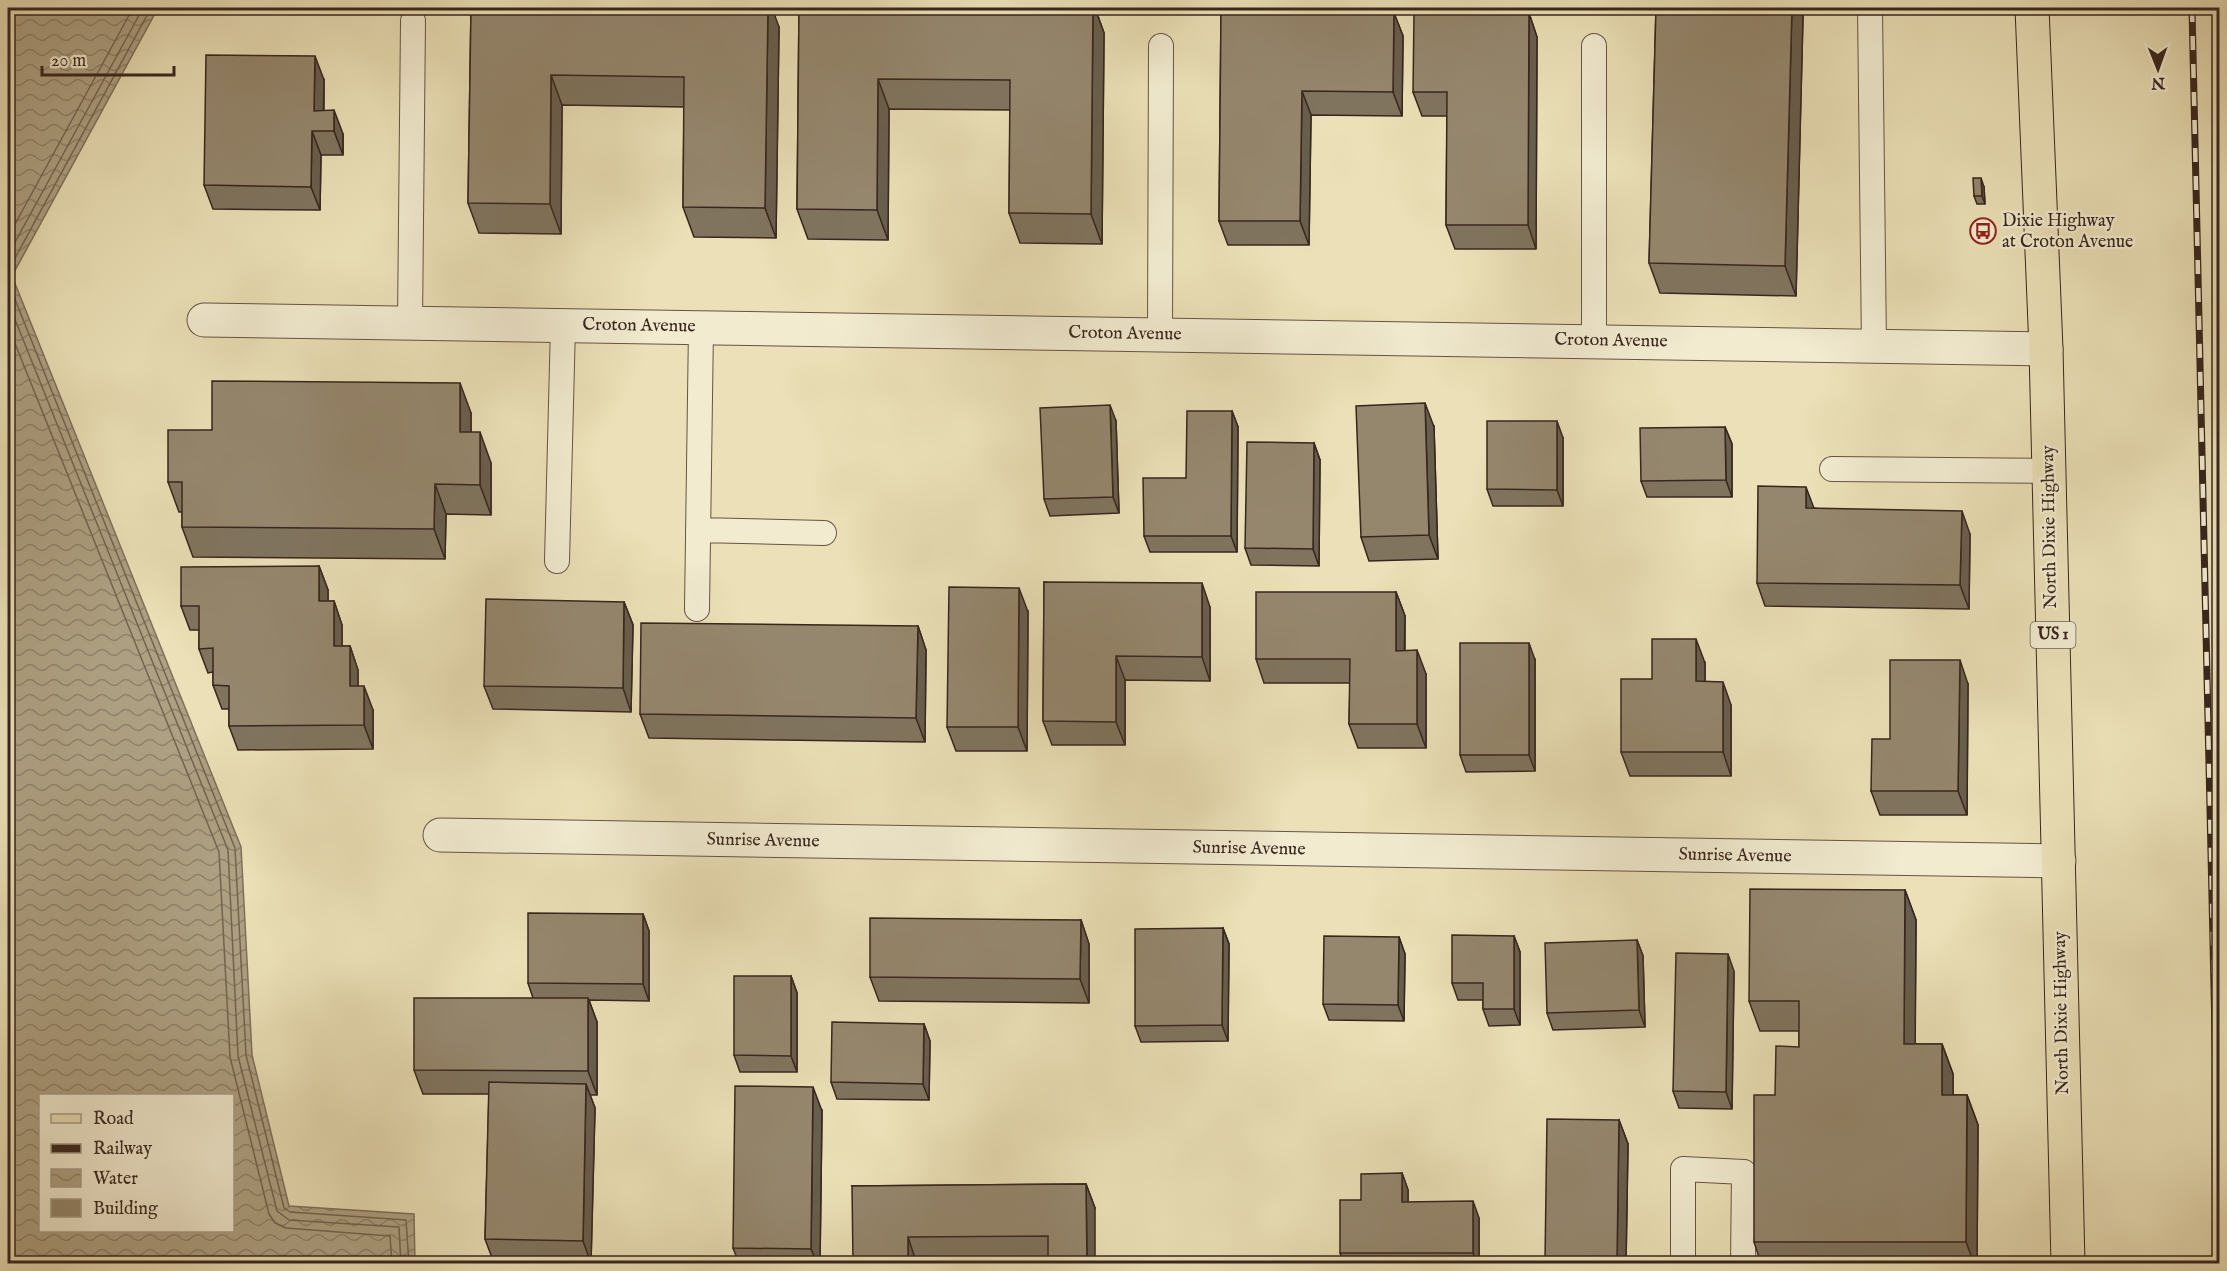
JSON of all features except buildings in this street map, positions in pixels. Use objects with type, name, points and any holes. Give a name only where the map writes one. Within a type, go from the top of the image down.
[{"type":"main road","name":"North Dixie Highway","points":[[2032,8],[2046,349],[2068,1263]]},
{"type":"street","name":"Croton Avenue","points":[[204,320],[2046,349]]},
{"type":"street","name":"Sunrise Avenue","points":[[440,835],[2059,861]]},
{"type":"lane","points":[[1870,8],[1874,346]]},
{"type":"lane","points":[[410,323],[413,21]]},
{"type":"lane","points":[[1160,335],[1161,46]]},
{"type":"lane","points":[[1594,46],[1594,341]]},
{"type":"lane","points":[[557,561],[563,325]]},
{"type":"lane","points":[[697,609],[701,327]]},
{"type":"lane","points":[[1832,469],[2049,471]]},
{"type":"lane","points":[[698,530],[824,533]]},
{"type":"lane","points":[[1683,1263],[1683,1169],[1744,1172],[1743,1263]]},
{"type":"water","points":[[8,8],[158,8],[12,276],[241,847],[252,1055],[289,1206],[414,1214],[415,1263],[8,1263]]},
{"type":"railway","points":[[2192,8],[2220,1254]]},
{"type":"place","name":"Dixie Highway at Croton Avenue","points":[[1983,231]]}]
